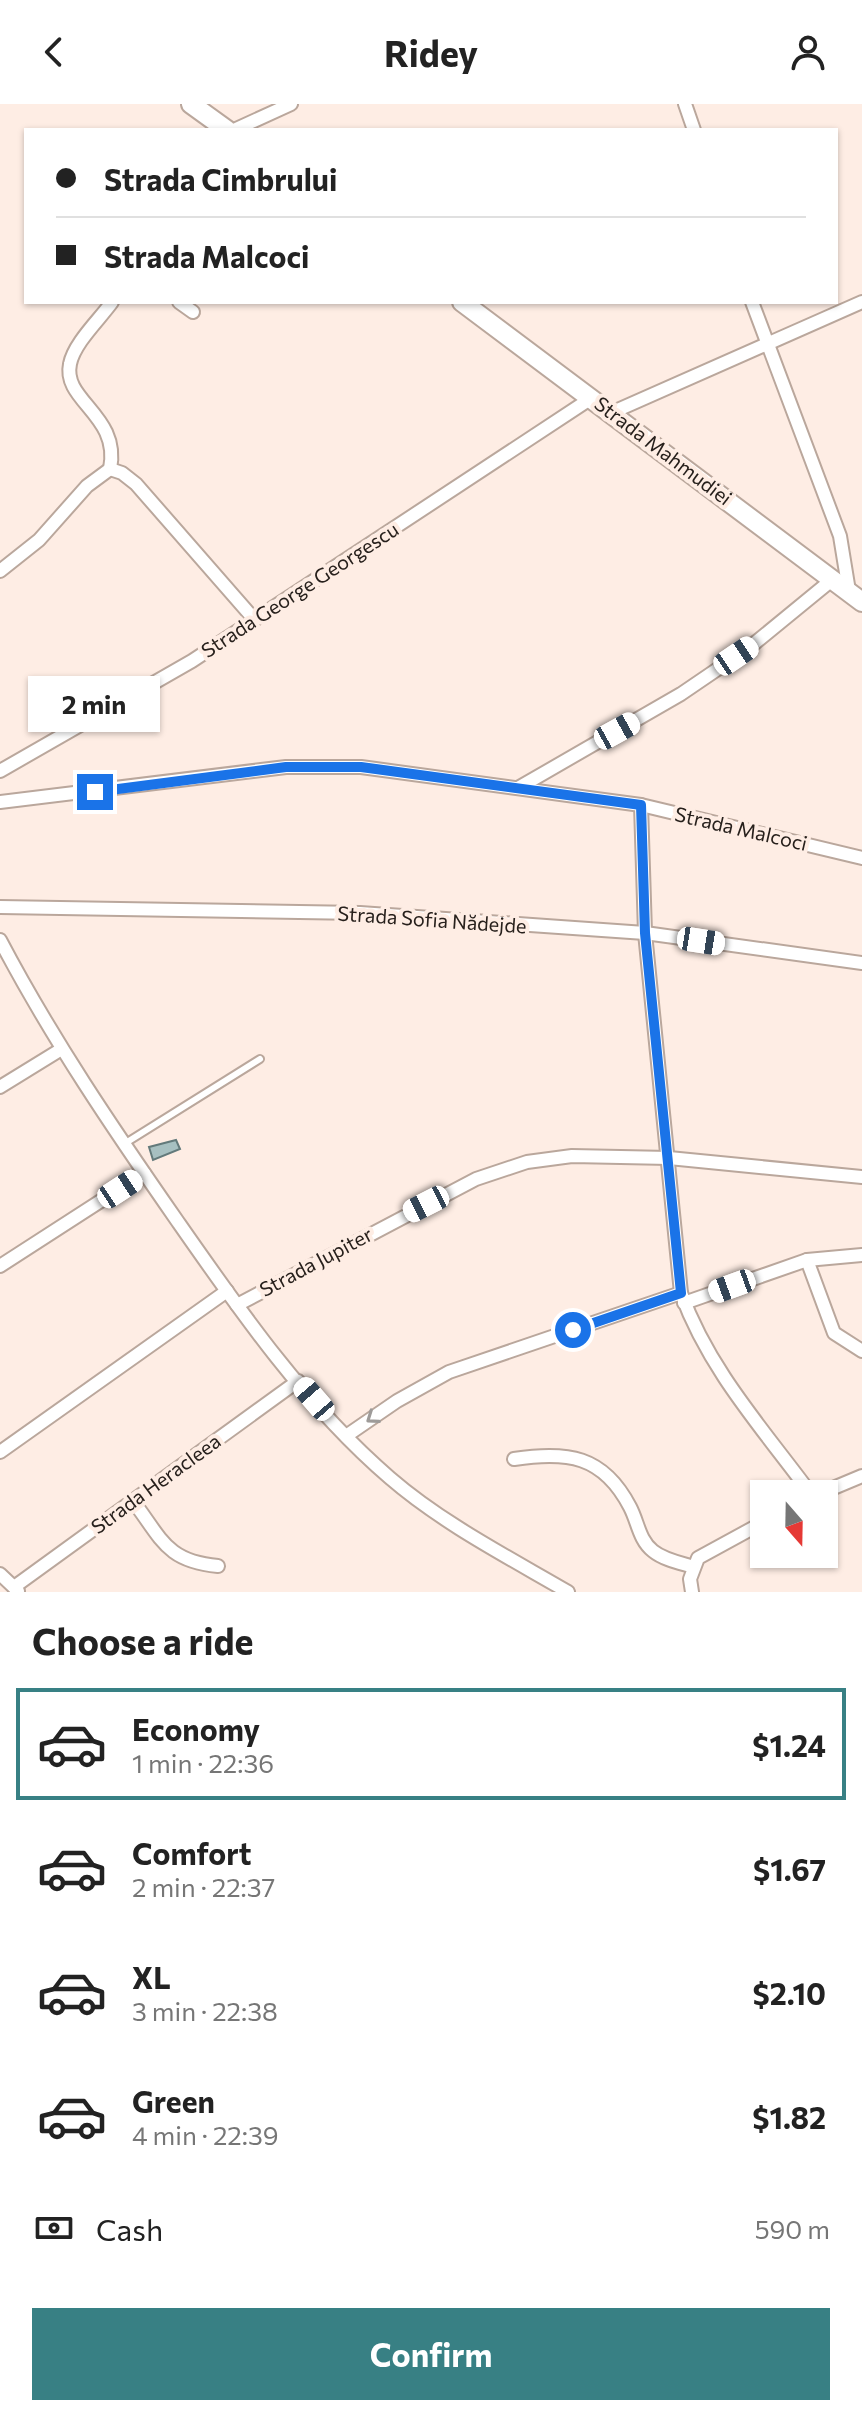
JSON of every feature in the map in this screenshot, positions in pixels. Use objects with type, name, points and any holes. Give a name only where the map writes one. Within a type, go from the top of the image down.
[{"type":"main road","points":[[191,104],[224,128]]},
{"type":"main road","name":"Strada Mahmudiei","points":[[465,304],[856,596]]},
{"type":"street","points":[[238,128],[291,104]]},
{"type":"street","points":[[685,104],[693,128]]},
{"type":"street","points":[[613,412],[862,302]]},
{"type":"street","points":[[0,571],[39,540],[87,486],[110,469],[113,453],[110,437],[73,386],[69,374],[70,361],[111,304]]},
{"type":"street","points":[[182,304],[193,312]]},
{"type":"street","points":[[753,304],[840,536],[856,596]]},
{"type":"street","name":"Strada George Georgescu","points":[[0,771],[192,661],[593,397]]},
{"type":"street","points":[[110,469],[122,473],[136,484],[254,619]]},
{"type":"street","points":[[518,788],[681,694],[750,647],[833,579]]},
{"type":"street","name":"Strada Malcoci","points":[[0,802],[240,772],[314,766],[361,767],[641,805],[862,858]]},
{"type":"street","points":[[641,805],[645,933],[682,1298],[724,1378],[800,1480]]},
{"type":"street","name":"Strada Sofia Nădejde","points":[[0,907],[360,913],[645,933],[862,963]]},
{"type":"street","points":[[0,940],[5,964],[60,1050],[237,1305],[298,1381],[346,1436],[405,1490],[568,1592]]},
{"type":"street","points":[[0,1087],[60,1050]]},
{"type":"street","name":"Strada Jupiter","points":[[237,1305],[350,1242],[476,1179],[527,1162],[572,1156],[669,1158],[862,1177]]},
{"type":"street","points":[[0,1266],[144,1173]]},
{"type":"street","points":[[346,1436],[397,1401],[473,1363],[807,1260],[862,1255]]},
{"type":"street","points":[[807,1260],[834,1333],[862,1351]]},
{"type":"street","points":[[0,1452],[227,1291]]},
{"type":"street","name":"Strada Heracleea","points":[[16,1590],[298,1381]]},
{"type":"street","points":[[514,1459],[565,1455],[601,1469],[630,1507],[639,1531],[651,1550],[694,1567]]},
{"type":"street","points":[[838,1486],[862,1476]]},
{"type":"street","points":[[133,1501],[172,1553],[195,1564],[218,1566]]},
{"type":"street","points":[[692,1592],[694,1567],[708,1551],[750,1529]]},
{"type":"street","points":[[0,1574],[16,1590]]},
{"type":"lane","points":[[124,1144],[260,1059]]},
{"type":"building","points":[[176,1140],[180,1149],[153,1160],[149,1147]]},
{"type":"route","points":[[95,792],[286,767],[361,767],[641,805],[645,933],[681,1293],[573,1330]]}]
